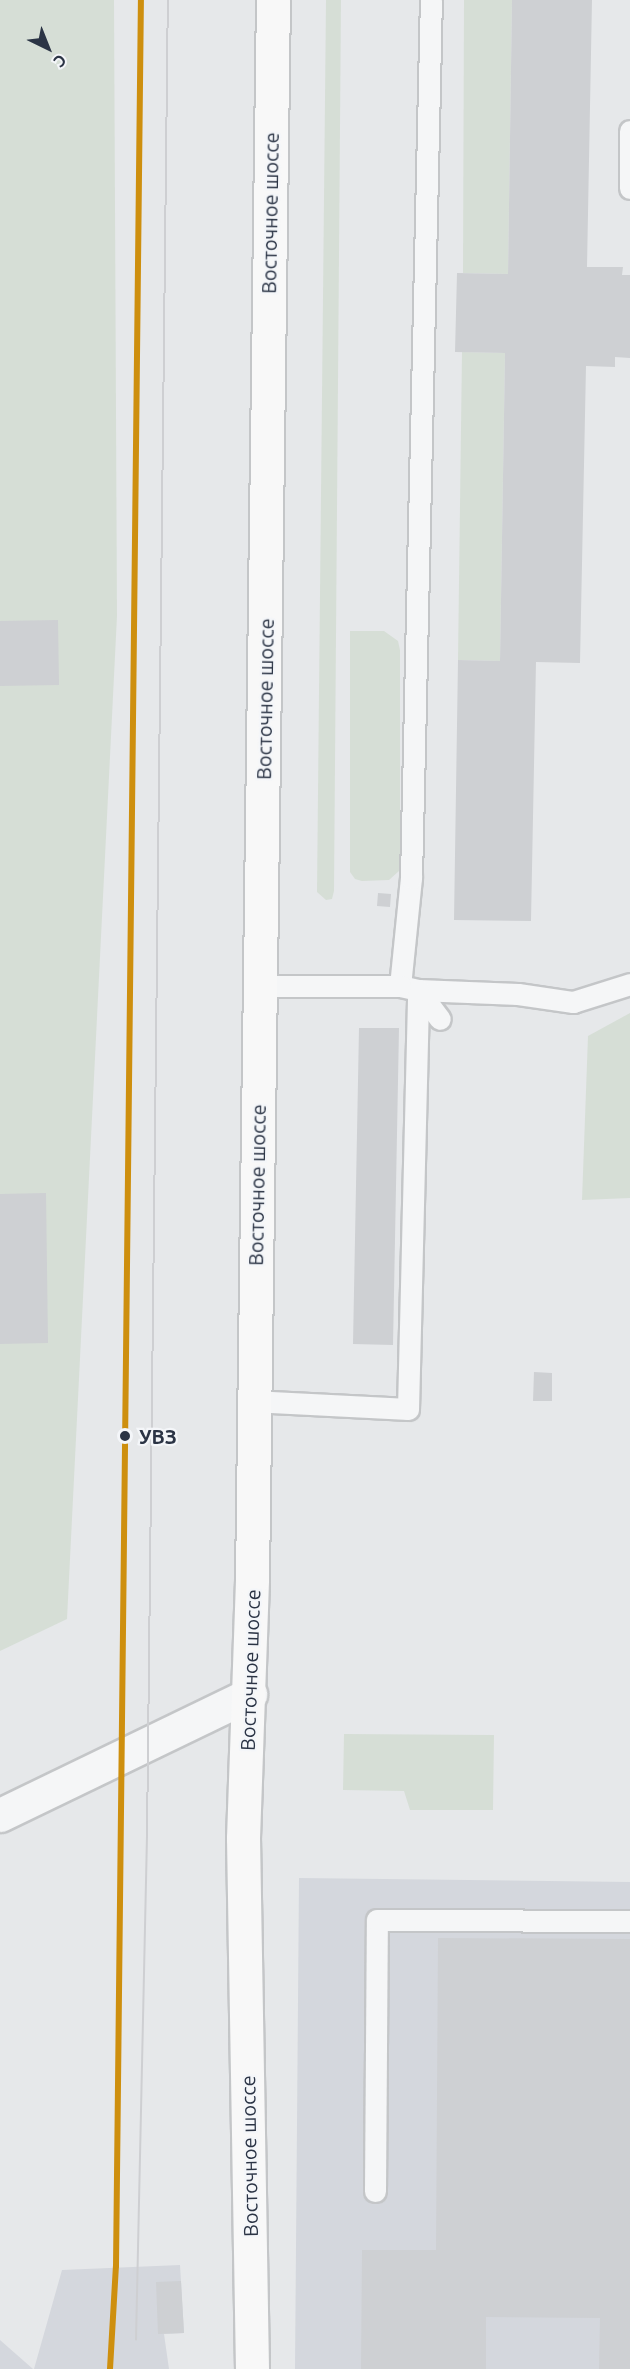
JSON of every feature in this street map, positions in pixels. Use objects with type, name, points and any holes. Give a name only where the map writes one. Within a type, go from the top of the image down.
[{"type":"main road","name":"Восточное шоссе","points":[[252,2369],[243,1838],[250,1694],[252,1401],[262,986],[273,0]]},
{"type":"street","points":[[0,1815],[250,1694]]},
{"type":"lane","points":[[252,1401],[415,1409],[409,988],[430,0]]},
{"type":"lane","points":[[630,131],[630,188]]},
{"type":"lane","points":[[262,986],[409,988],[518,994],[573,1002],[630,984]]},
{"type":"lane","points":[[409,988],[440,1018]]},
{"type":"lane","points":[[375,2191],[377,1920],[630,1922]]},
{"type":"shaded area","points":[[0,0],[114,0],[117,616],[67,1619],[0,1651]]},
{"type":"shaded area","points":[[326,0],[341,0],[334,891],[332,899],[326,900],[317,892]]},
{"type":"shaded area","points":[[464,0],[512,0],[508,274],[463,273]]},
{"type":"shaded area","points":[[462,352],[505,353],[500,661],[458,660]]},
{"type":"shaded area","points":[[350,631],[384,631],[398,641],[400,650],[400,863],[399,871],[389,880],[362,881],[355,879],[350,872]]},
{"type":"shaded area","points":[[630,1013],[630,1198],[582,1200],[588,1036]]},
{"type":"shaded area","points":[[344,1734],[494,1735],[493,1810],[410,1810],[404,1791],[343,1790]]},
{"type":"shaded area","points":[[299,1878],[630,1882],[630,2369],[295,2369]]},
{"type":"shaded area","points":[[180,2265],[184,2333],[164,2334],[169,2369],[34,2369],[62,2270]]},
{"type":"shaded area","points":[[0,2340],[33,2369],[0,2369]]},
{"type":"building","points":[[512,0],[592,0],[587,267],[623,267],[622,275],[630,275],[630,358],[615,357],[615,367],[586,366],[580,663],[536,662],[531,921],[454,920],[458,660],[500,661],[505,353],[455,352],[457,273],[508,274]]},
{"type":"building","points":[[58,620],[59,685],[0,686],[0,621]]},
{"type":"building","points":[[378,893],[391,894],[390,907],[377,906]]},
{"type":"building","points":[[359,1028],[399,1028],[393,1345],[353,1344]]},
{"type":"building","points":[[46,1193],[48,1343],[0,1344],[0,1194]]},
{"type":"building","points":[[534,1372],[552,1373],[552,1401],[533,1401]]},
{"type":"building","points":[[438,1938],[630,1939],[630,2369],[599,2369],[600,2318],[486,2317],[486,2369],[361,2369],[362,2250],[436,2250]]},
{"type":"building","points":[[181,2281],[184,2333],[158,2334],[156,2282]]},
{"type":"tram line","points":[[136,2340],[147,1837],[168,0]]},
{"type":"transit line","points":[[110,2369],[116,2266],[141,0]]},
{"type":"place","name":"УВЗ","points":[[125,1436]]}]
